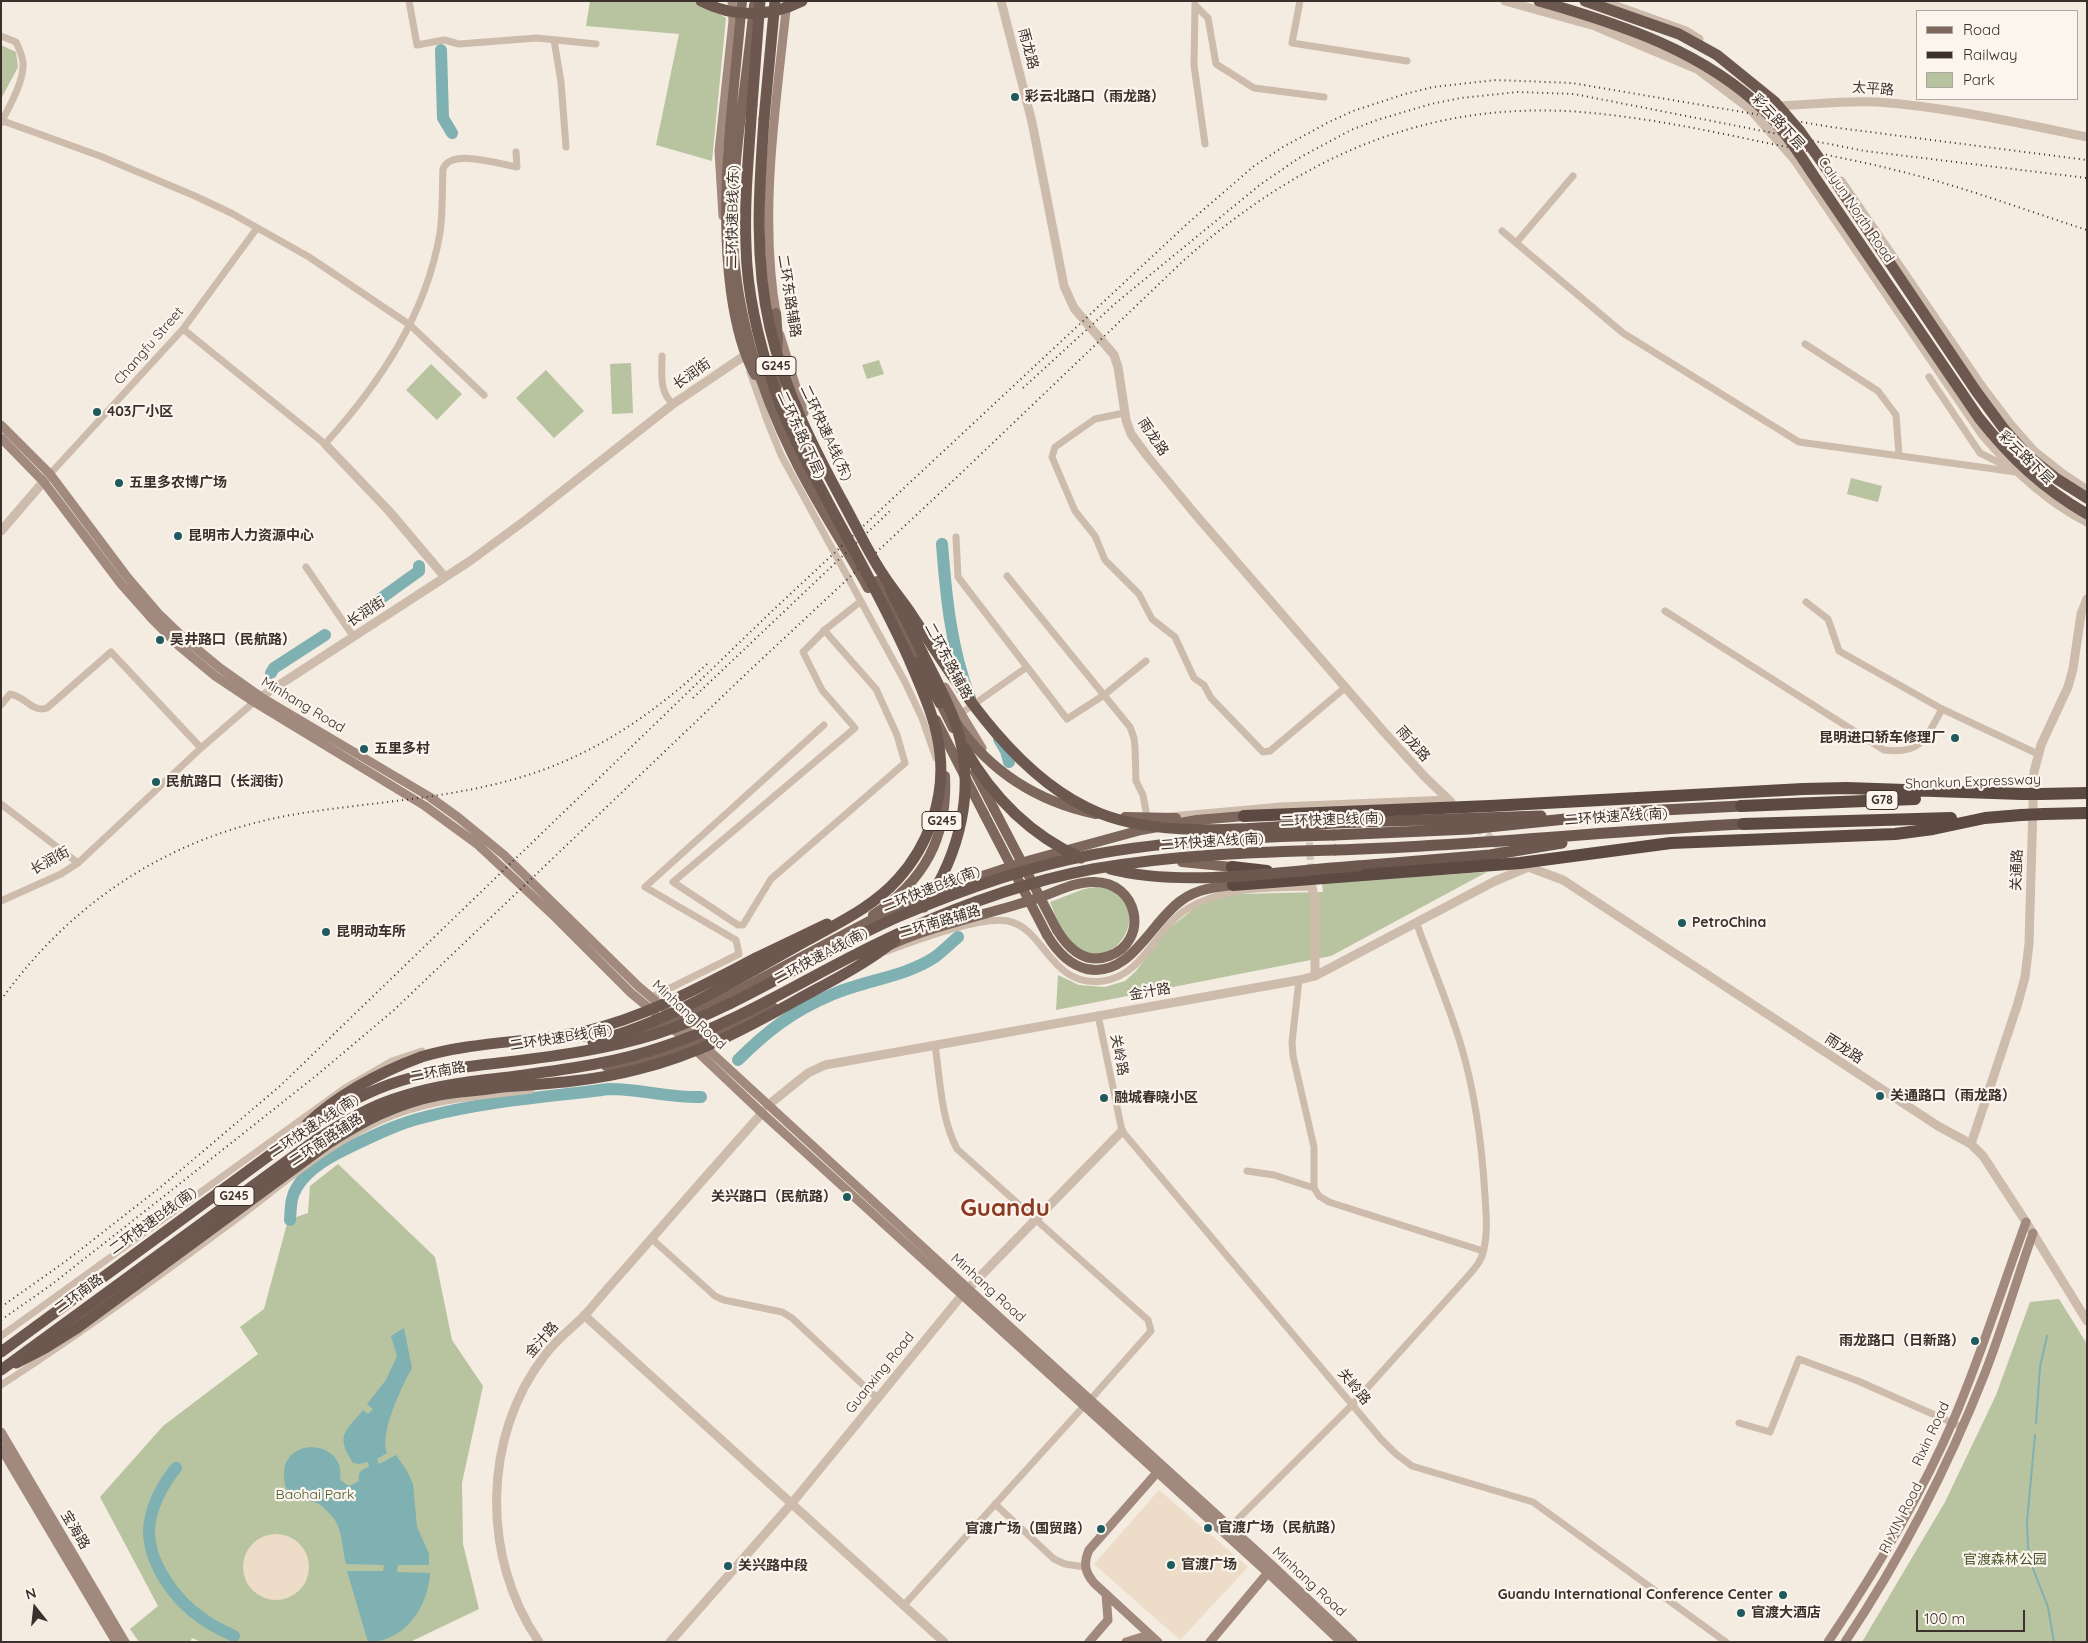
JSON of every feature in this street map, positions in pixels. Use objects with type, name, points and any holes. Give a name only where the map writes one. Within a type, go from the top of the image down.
[{"type":"highway","points":[[701,1],[720,9],[742,13],[762,13],[804,1]]},
{"type":"highway","name":"二环快速B线(东)","points":[[760,1],[746,193],[745,244],[750,297],[762,350],[783,412],[806,462],[874,587]]},
{"type":"highway","name":"二环快速A线(东)","points":[[775,1],[765,101],[759,215],[759,254],[766,308],[780,365],[802,420],[818,455],[881,572]]},
{"type":"highway","name":"Caiyun North Road","points":[[1539,1],[1589,16],[1678,50],[1707,66],[1739,88],[1766,113],[1790,140],[2002,447],[2032,477],[2066,502],[2087,514]]},
{"type":"highway","name":"Caiyun North Road","points":[[1585,1],[1679,34],[1717,54],[1775,102],[1799,130],[1848,199],[1976,391],[2004,429],[2026,454],[2057,479],[2087,498]]},
{"type":"highway","points":[[881,572],[960,688],[989,723],[1037,774],[1073,801],[1110,817],[1156,827],[1228,828],[1643,811]]},
{"type":"highway","points":[[1,1369],[45,1348],[77,1328],[338,1137],[386,1111],[438,1095],[571,1081],[617,1074],[658,1064],[706,1047],[756,1023],[864,962],[896,939],[919,914],[947,868],[958,836],[965,787],[963,755],[956,726],[946,699],[881,572]]},
{"type":"highway","points":[[874,587],[982,777],[998,797],[1023,821],[1060,848],[1080,858],[1109,868],[1157,877],[1358,871],[1529,862],[1681,843],[1895,834],[1985,818],[2021,815]]},
{"type":"highway","points":[[412,1077],[468,1063],[580,1045],[641,1026],[697,1000],[780,955],[863,909],[887,890],[912,863],[927,833],[938,802],[941,768],[937,735],[929,709],[901,641],[874,587]]},
{"type":"highway","points":[[1244,816],[1518,804],[1803,788],[2022,794]]},
{"type":"highway","name":"Shankun Expressway","points":[[1741,806],[2087,793]]},
{"type":"highway","name":"二环快速B线(南)","points":[[1,1352],[308,1127],[357,1098],[412,1077],[592,1049],[656,1034],[724,1006],[854,938],[912,911],[984,884],[1061,861],[1118,850],[1175,844],[1469,829],[1643,811],[1741,806]]},
{"type":"highway","name":"G78","points":[[1743,824],[2087,813]]},
{"type":"highway","name":"二环快速A线(南)","points":[[1,1369],[283,1163],[334,1128],[364,1111],[403,1095],[458,1084],[595,1064],[660,1048],[737,1017],[861,951],[912,927],[988,898],[1064,876],[1120,865],[1176,858],[1474,844],[1668,828],[1743,824]]},
{"type":"highway","points":[[1233,884],[1490,855],[1598,836],[1668,828]]},
{"type":"highway","points":[[1232,867],[1308,875],[1358,871]]},
{"type":"highway","points":[[268,1158],[340,1096],[377,1075],[421,1057],[448,1051],[574,1033],[626,1019],[846,915],[887,890]]},
{"type":"highway","points":[[403,1095],[438,1088],[500,1087]]},
{"type":"highway","points":[[265,1190],[281,1177],[310,1146],[334,1128]]},
{"type":"main road","name":"G245","points":[[732,1],[733,21],[719,151],[720,185],[727,254],[733,304],[748,354],[776,405]]},
{"type":"main road","points":[[727,254],[725,206],[728,142],[742,1]]},
{"type":"main road","name":"二环东路(下层)","points":[[754,1],[738,147],[734,206],[734,256],[760,340],[776,405],[797,464],[868,588],[902,652]]},
{"type":"main road","name":"二环东路(下层)","points":[[748,354],[744,249],[745,206],[750,133],[765,1]]},
{"type":"main road","name":"二环东路辅路","points":[[786,5],[769,210],[770,264],[776,313],[794,384],[819,449],[991,761],[1009,778]]},
{"type":"main road","name":"G245","points":[[776,313],[778,339],[776,381],[787,418]]},
{"type":"main road","name":"二环东路(下层)","points":[[776,405],[787,418],[806,460],[881,588],[910,645]]},
{"type":"main road","name":"Minhang Road","points":[[1,425],[50,474],[128,578],[158,613],[185,639],[258,699],[425,806],[477,844],[549,910],[631,993],[671,1021]]},
{"type":"main road","name":"Minhang Road","points":[[1,438],[43,481],[121,584],[179,646],[215,676],[430,797],[504,855],[652,998],[694,1044],[764,1109],[1271,1570],[1353,1642]]},
{"type":"main road","name":"G245","points":[[910,645],[994,809],[1052,932]]},
{"type":"main road","points":[[910,645],[962,732],[982,755],[1009,778],[1048,799],[1098,815],[1164,818],[1244,816]]},
{"type":"main road","name":"G245","points":[[825,944],[876,913],[909,885],[920,872],[934,848],[943,814],[945,783],[940,746],[922,693],[902,652]]},
{"type":"main road","points":[[902,652],[984,814],[1052,932],[1061,954],[1072,963],[1088,969],[1107,968],[1120,963],[1130,956],[1169,910],[1182,900],[1199,891],[1233,884]]},
{"type":"main road","points":[[825,944],[877,917],[922,898],[1032,860],[1158,826],[1244,816]]},
{"type":"main road","points":[[908,937],[959,911],[991,899],[1072,877],[1112,869],[1164,863],[1196,862],[1232,867]]},
{"type":"main road","name":"二环南路","points":[[1,1369],[296,1150],[332,1126],[363,1109],[402,1093],[442,1084],[518,1074],[620,1065],[659,1056],[694,1044],[747,1020],[908,937],[935,927],[1036,899],[1075,885],[1091,882],[1105,883],[1117,888],[1127,896],[1133,908],[1134,927],[1128,940],[1119,951],[1105,958],[1090,958],[1078,954],[1052,932]]},
{"type":"main road","name":"二环南路","points":[[1,1352],[268,1158],[335,1112],[386,1088],[440,1073],[555,1058],[597,1050],[671,1021],[747,986],[825,944]]},
{"type":"main road","name":"Rixin Road","points":[[1828,1642],[1859,1596],[1897,1531],[1952,1423],[1967,1388],[2026,1222]]},
{"type":"main road","name":"RI XIN Road","points":[[1845,1642],[1871,1603],[1909,1538],[1962,1428],[1985,1372],[2033,1233]]},
{"type":"main road","name":"宝海路","points":[[1,1432],[125,1642]]},
{"type":"main road","name":"宝海路","points":[[1,1448],[116,1642]]},
{"type":"main road","points":[[1157,1641],[1094,1583],[1085,1567],[1085,1559],[1089,1550],[1160,1469]]},
{"type":"main road","name":"Minhang Road","points":[[1160,1469],[1230,1528],[1341,1642]]},
{"type":"main road","points":[[1210,1642],[1271,1570]]},
{"type":"main road","points":[[1089,1642],[1108,1620],[1106,1594]]},
{"type":"main road","points":[[1126,1642],[1142,1638],[1157,1641]]},
{"type":"street","points":[[409,1],[417,45],[444,40],[459,44],[537,38],[596,44]]},
{"type":"street","name":"雨龙路","points":[[1001,1],[1032,122],[1064,286],[1074,308],[1114,356],[1118,367],[1124,413],[1131,434],[1195,514],[1424,776],[1449,801]]},
{"type":"street","points":[[1300,1],[1292,43],[1407,60]]},
{"type":"street","name":"彩云路下层","points":[[1505,1],[1595,26],[1696,68],[1746,106],[1794,159],[1982,434],[2016,472],[2041,492],[2087,522]]},
{"type":"street","name":"彩云路下层","points":[[1602,1],[1686,31],[1724,54],[1784,106],[1804,129],[1983,388],[2011,425],[2034,451],[2087,490]]},
{"type":"street","points":[[1195,3],[1208,18],[1216,64],[1254,88],[1324,97]]},
{"type":"street","points":[[1195,3],[1194,64],[1205,144]]},
{"type":"street","points":[[1,36],[16,42],[24,67],[12,103],[2,122],[109,160],[195,196],[309,257],[410,325],[484,395]]},
{"type":"street","points":[[554,40],[561,82],[566,147]]},
{"type":"street","name":"太平路","points":[[1746,106],[1879,102],[1977,115],[2087,137]]},
{"type":"street","points":[[325,444],[344,424],[378,377],[400,346],[410,325],[428,282],[437,244],[445,163],[457,158],[465,158],[517,167],[516,152]]},
{"type":"street","points":[[1516,243],[1573,176]]},
{"type":"street","name":"Changfu Street","points":[[50,474],[183,329],[257,228]]},
{"type":"street","points":[[1502,231],[1623,334],[1799,442],[2016,472]]},
{"type":"street","points":[[183,329],[325,444],[389,511],[444,576]]},
{"type":"street","points":[[1805,344],[1878,391],[1896,415],[1898,455]]},
{"type":"street","points":[[748,354],[761,406],[782,455],[910,691],[926,727],[941,777],[944,796],[943,814]]},
{"type":"street","name":"长润街","points":[[1,901],[61,874],[78,863],[201,748],[258,699],[444,576],[470,561],[527,519],[673,404],[748,354]]},
{"type":"street","points":[[662,356],[662,389],[666,398],[673,404]]},
{"type":"street","points":[[1929,377],[1980,453],[2016,472]]},
{"type":"street","points":[[1124,413],[1095,419],[1055,447],[1052,457],[1075,511],[1095,536],[1106,560],[1140,594],[1152,619],[1175,637],[1194,678],[1204,686],[1211,698],[1263,752],[1270,751],[1346,687]]},
{"type":"street","points":[[1,531],[50,474]]},
{"type":"street","points":[[956,537],[958,577],[1067,719],[1104,695],[1146,661]]},
{"type":"street","points":[[306,567],[353,636]]},
{"type":"street","points":[[1007,576],[1130,727],[1134,738],[1136,781],[1143,795],[1147,817]]},
{"type":"street","name":"关通路","points":[[1971,1144],[2018,1003],[2024,977],[2029,944],[2032,783],[2038,754],[2068,687],[2073,669],[2081,614],[2087,599]]},
{"type":"street","points":[[743,925],[738,925],[673,882],[855,728],[822,690],[803,652],[824,630],[861,601]]},
{"type":"street","points":[[1806,602],[1828,619],[1839,651],[1942,709],[2038,754]]},
{"type":"street","points":[[1665,611],[1884,750],[1902,752],[1925,740],[1942,709]]},
{"type":"street","points":[[652,998],[740,954],[736,940],[770,879],[905,763],[897,735],[876,689],[824,630]]},
{"type":"street","points":[[1,704],[10,694],[16,695],[35,709],[47,708],[111,652],[201,748]]},
{"type":"street","points":[[963,712],[1027,667]]},
{"type":"street","points":[[736,940],[645,887],[824,725]]},
{"type":"street","points":[[1098,815],[1147,817],[1308,806],[1449,801]]},
{"type":"street","points":[[1,804],[78,863]]},
{"type":"street","name":"雨龙路","points":[[1525,867],[1563,880],[1930,1121],[1971,1144],[1983,1156],[2087,1321]]},
{"type":"street","name":"金汁路","points":[[539,1642],[520,1610],[507,1577],[499,1546],[496,1519],[498,1474],[509,1425],[519,1398],[545,1354],[584,1315],[764,1109],[808,1073],[825,1066],[1315,976],[1525,867]]},
{"type":"street","points":[[1312,886],[1315,902],[1315,976]]},
{"type":"street","name":"二环南路辅路","points":[[823,980],[886,952],[970,925],[999,920],[1010,921],[1024,929],[1054,963],[1069,974],[1089,981],[1103,981],[1117,977],[1131,968],[1171,922],[1195,904],[1213,897],[1240,891],[1312,886]]},
{"type":"street","points":[[1230,1528],[1352,1404],[1469,1276],[1479,1263],[1484,1251],[1487,1232],[1484,1176],[1468,1072],[1460,1041],[1418,928]]},
{"type":"street","points":[[1298,980],[1292,1042],[1293,1056],[1314,1147],[1314,1188],[1319,1196],[1329,1202],[1484,1251]]},
{"type":"street","name":"关岭路","points":[[1098,1015],[1122,1131],[1396,1454],[1412,1466],[1533,1502],[1726,1642]]},
{"type":"street","points":[[1,1336],[308,1114],[377,1069],[417,1053],[468,1042],[519,1037],[615,1038],[647,1031],[671,1021]]},
{"type":"street","name":"二环南路辅路","points":[[1,1384],[77,1336],[310,1164],[353,1136],[379,1122],[406,1111],[439,1102],[530,1090],[586,1080],[644,1063],[694,1044]]},
{"type":"street","points":[[904,1605],[1151,1331],[1148,1320],[957,1149],[951,1137],[947,1119],[935,1045]]},
{"type":"street","name":"Guanxing Road","points":[[670,1642],[792,1503],[965,1292],[1122,1131]]},
{"type":"street","points":[[1248,1170],[1274,1175],[1314,1188]]},
{"type":"street","points":[[652,1238],[715,1296],[724,1300],[782,1312],[792,1318],[878,1399]]},
{"type":"street","points":[[584,1315],[944,1642]]},
{"type":"street","points":[[1739,1424],[1770,1432],[1799,1359],[1858,1381],[1962,1428]]},
{"type":"street","points":[[995,1504],[1054,1559],[1065,1564],[1085,1567]]},
{"type":"green space","points":[[590,1],[700,1],[726,18],[712,161],[656,145],[679,34],[586,26]]},
{"type":"green space","points":[[1,45],[16,52],[18,67],[1,99]]},
{"type":"green space","points":[[879,360],[884,374],[867,379],[862,365]]},
{"type":"green space","points":[[631,363],[633,413],[612,414],[610,364]]},
{"type":"green space","points":[[431,364],[462,394],[437,420],[406,390]]},
{"type":"green space","points":[[546,370],[584,411],[554,438],[516,398]]},
{"type":"green space","points":[[1851,478],[1882,486],[1878,502],[1847,494]]},
{"type":"green space","points":[[1487,872],[1331,956],[1056,1010],[1058,975],[1079,985],[1105,987],[1125,981],[1136,971],[1167,930],[1192,910],[1211,900],[1238,894],[1323,892],[1322,883]]},
{"type":"green space","points":[[1096,887],[1112,890],[1124,899],[1129,912],[1129,925],[1124,938],[1114,948],[1103,954],[1089,954],[1075,946],[1066,937],[1050,902],[1084,889]]},
{"type":"green space","name":"Baohai Park","points":[[338,1164],[435,1257],[452,1340],[483,1386],[462,1483],[463,1544],[479,1609],[410,1642],[201,1642],[192,1638],[190,1642],[139,1642],[130,1629],[158,1606],[100,1497],[163,1426],[258,1354],[240,1327],[264,1309],[288,1220],[308,1213],[310,1186]]},
{"type":"green space","name":"官渡森林公园","points":[[2059,1299],[2087,1344],[2087,1642],[1862,1642],[1945,1502],[1996,1395],[2030,1302]]},
{"type":"shaded area","name":"官渡广场","points":[[1159,1490],[1248,1567],[1180,1640],[1094,1564]]},
{"type":"shaded area","points":[[270,1534],[282,1534],[294,1539],[304,1549],[309,1561],[307,1580],[294,1595],[282,1600],[270,1600],[258,1595],[248,1585],[243,1573],[243,1561],[248,1549],[258,1539]]},
{"type":"water","points":[[404,1328],[412,1368],[389,1422],[385,1444],[387,1453],[377,1459],[379,1464],[396,1455],[407,1471],[413,1484],[417,1527],[429,1554],[429,1565],[398,1565],[397,1572],[430,1573],[425,1598],[412,1620],[393,1636],[368,1642],[347,1571],[383,1571],[384,1565],[346,1564],[341,1536],[335,1520],[322,1506],[293,1496],[288,1492],[284,1476],[286,1463],[293,1454],[303,1448],[314,1447],[325,1450],[334,1456],[340,1466],[340,1480],[349,1486],[359,1481],[361,1471],[369,1467],[368,1462],[353,1463],[344,1446],[344,1434],[363,1410],[368,1414],[373,1409],[367,1404],[386,1380],[397,1356],[391,1336]]},
{"type":"waterway","points":[[441,50],[443,118],[452,133]]},
{"type":"waterway","points":[[942,544],[954,641],[958,661],[970,698]]},
{"type":"waterway","points":[[362,612],[419,571],[419,566]]},
{"type":"waterway","points":[[271,673],[274,668],[325,635]]},
{"type":"waterway","points":[[999,739],[1006,751],[1009,762]]},
{"type":"waterway","points":[[738,1060],[770,1031],[817,1001],[923,964],[935,957],[958,937]]},
{"type":"waterway","points":[[290,1220],[293,1195],[308,1173],[330,1157],[389,1129],[416,1119],[493,1103],[609,1089],[701,1097]]},
{"type":"waterway","points":[[2036,1423],[2040,1367],[2047,1336]]},
{"type":"waterway","points":[[2035,1435],[2027,1522],[2028,1547],[2032,1566],[2048,1607],[2054,1642]]},
{"type":"waterway","points":[[176,1468],[154,1505],[149,1530],[154,1556],[166,1581],[183,1602],[207,1622],[234,1636]]},
{"type":"tunnel","points":[[1476,826],[1510,855]]},
{"type":"tunnel","points":[[1309,832],[1311,874]]},
{"type":"railway","points":[[1,1307],[66,1261],[162,1186],[280,1086],[770,613],[1187,224],[1254,166],[1283,147],[1353,111],[1405,94],[1433,87],[1496,80],[1572,83],[1831,127],[2087,160]]},
{"type":"railway","points":[[1023,388],[1117,302],[1261,184],[1299,158],[1351,130],[1377,120],[1431,104],[1461,98],[1518,92],[1574,94],[1865,151],[2087,178]]},
{"type":"railway","points":[[1,1320],[51,1285],[168,1193],[317,1075],[394,1010],[1182,262],[1226,225],[1271,193],[1317,166],[1366,144],[1416,127],[1469,116],[1523,111],[1581,112],[1649,120],[1844,158],[1926,178],[2087,230]]},
{"type":"railway","points":[[693,698],[891,510]]},
{"type":"railway","points":[[1,1000],[30,963],[62,930],[96,901],[133,875],[172,853],[213,836],[257,822],[303,813],[420,798],[478,788],[534,773],[558,764],[605,741],[648,713],[708,663]]},
{"type":"place","name":"彩云北路口（雨龙路）","points":[[1015,97]]},
{"type":"place","name":"403厂小区","points":[[97,412]]},
{"type":"place","name":"五里多农博广场","points":[[119,483]]},
{"type":"place","name":"昆明市人力资源中心","points":[[178,536]]},
{"type":"place","name":"吴井路口（民航路）","points":[[160,640]]},
{"type":"place","name":"昆明进口轿车修理厂","points":[[1955,738]]},
{"type":"place","name":"五里多村","points":[[364,749]]},
{"type":"place","name":"民航路口（长润街）","points":[[156,782]]},
{"type":"place","name":"PetroChina","points":[[1682,923]]},
{"type":"place","name":"昆明动车所","points":[[326,932]]},
{"type":"place","name":"关通路口（雨龙路）","points":[[1880,1096]]},
{"type":"place","name":"融城春晓小区","points":[[1104,1098]]},
{"type":"place","name":"关兴路口（民航路）","points":[[847,1197]]},
{"type":"place","name":"雨龙路口（日新路）","points":[[1975,1341]]},
{"type":"place","name":"官渡广场（民航路）","points":[[1208,1528]]},
{"type":"place","name":"官渡广场（国贸路）","points":[[1101,1529]]},
{"type":"place","name":"官渡广场","points":[[1171,1565]]},
{"type":"place","name":"关兴路中段","points":[[728,1566]]},
{"type":"place","name":"Guandu International Conference Center","points":[[1783,1595]]},
{"type":"place","name":"官渡大酒店","points":[[1741,1613]]},
{"type":"district","name":"Guandu","points":[[1005,1209]]}]
